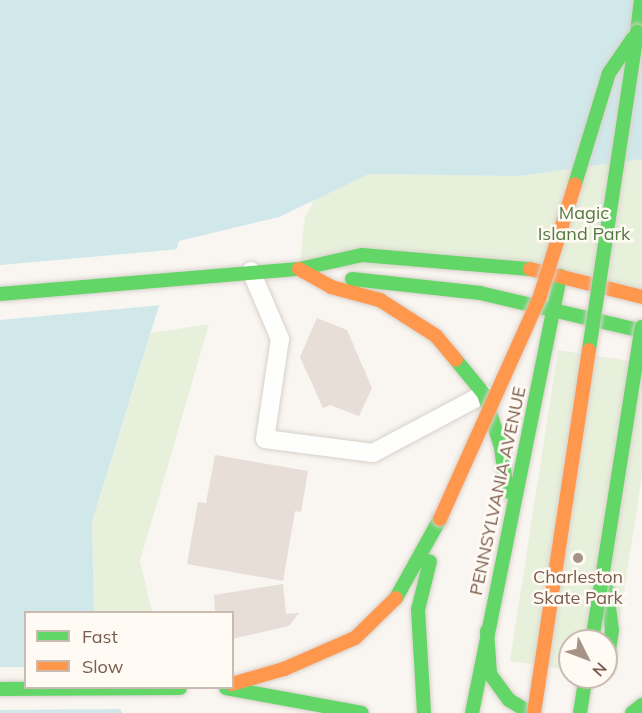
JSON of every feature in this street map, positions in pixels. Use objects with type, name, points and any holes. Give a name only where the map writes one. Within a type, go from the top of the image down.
[{"type":"main road","points":[[487,631],[490,674],[509,700],[532,713],[641,0]]},
{"type":"main road","points":[[234,683],[284,669],[355,638],[394,601],[440,519],[540,296],[609,73],[637,32]]},
{"type":"main road","points":[[0,294],[200,278],[251,271],[300,269],[362,255],[487,263],[560,276],[642,297]]},
{"type":"main road","points":[[300,269],[362,281],[480,293],[642,329],[594,629]]},
{"type":"main road","points":[[300,269],[331,287],[380,300],[417,321],[463,365],[484,394],[501,447],[508,530]]},
{"type":"main road","name":"PENNSYLVANIA AVENUE","points":[[472,713],[560,276]]},
{"type":"main road","points":[[424,713],[418,610],[440,519]]},
{"type":"main road","points":[[603,570],[612,629]]},
{"type":"main road","points":[[0,689],[24,689]]},
{"type":"main road","points":[[234,689],[362,713]]},
{"type":"main road","points":[[580,713],[584,689]]},
{"type":"main road","points":[[632,713],[642,705]]},
{"type":"street","points":[[251,271],[280,339],[265,439],[374,453],[484,394]]},
{"type":"green space","name":"Magic Island Park","points":[[642,159],[642,297],[526,268],[299,269],[305,217],[315,199],[369,174],[519,176]]},
{"type":"green space","points":[[209,324],[140,561],[152,611],[94,611],[92,522],[151,333]]},
{"type":"green space","name":"Charleston Skate Park","points":[[558,350],[642,363],[642,475],[618,631],[618,629],[558,629],[558,668],[510,661]]},
{"type":"water","points":[[0,0],[642,0],[642,159],[519,176],[369,174],[279,217],[179,241],[92,522],[94,611],[24,611],[24,689],[112,689],[122,713],[0,713]]},
{"type":"pier","points":[[180,249],[162,305],[0,320],[0,265]]},
{"type":"pier","points":[[0,667],[24,667],[24,689],[115,689],[124,709],[0,710]]},
{"type":"building","points":[[317,318],[347,330],[372,388],[359,416],[330,405],[323,408],[300,357]]},
{"type":"building","points":[[215,455],[308,471],[301,512],[295,511],[283,581],[187,564],[198,502],[206,503]]},
{"type":"building","points":[[283,584],[286,614],[299,613],[289,626],[234,639],[234,611],[215,611],[214,595]]},
{"type":"traffic: fast","points":[[637,32],[641,0]]},
{"type":"traffic: fast","points":[[589,350],[637,32]]},
{"type":"traffic: fast","points":[[575,184],[609,73],[633,38]]},
{"type":"traffic: fast","points":[[0,294],[299,269],[362,255],[530,269]]},
{"type":"traffic: fast","points":[[472,713],[560,276]]},
{"type":"traffic: fast","points":[[352,279],[480,293],[642,331]]},
{"type":"traffic: fast","points":[[594,629],[642,327]]},
{"type":"traffic: fast","points":[[456,360],[484,394],[501,447],[507,492]]},
{"type":"traffic: fast","points":[[396,598],[440,519]]},
{"type":"traffic: fast","points":[[424,713],[418,610],[430,561]]},
{"type":"traffic: fast","points":[[605,579],[612,629]]},
{"type":"traffic: fast","points":[[487,631],[490,674],[509,700],[531,713]]},
{"type":"traffic: fast","points":[[0,689],[24,689]]},
{"type":"traffic: fast","points":[[231,689],[362,713]]},
{"type":"traffic: fast","points":[[580,713],[584,689]]},
{"type":"traffic: fast","points":[[632,713],[642,705]]},
{"type":"traffic: slow","points":[[440,519],[540,296],[575,184]]},
{"type":"traffic: slow","points":[[299,269],[331,287],[380,300],[436,336],[456,360]]},
{"type":"traffic: slow","points":[[530,269],[642,297]]},
{"type":"traffic: slow","points":[[534,713],[589,350]]},
{"type":"traffic: slow","points":[[234,683],[284,669],[355,638],[396,598]]},
{"type":"place","name":"Charleston Skate Park","points":[[578,558]]}]
